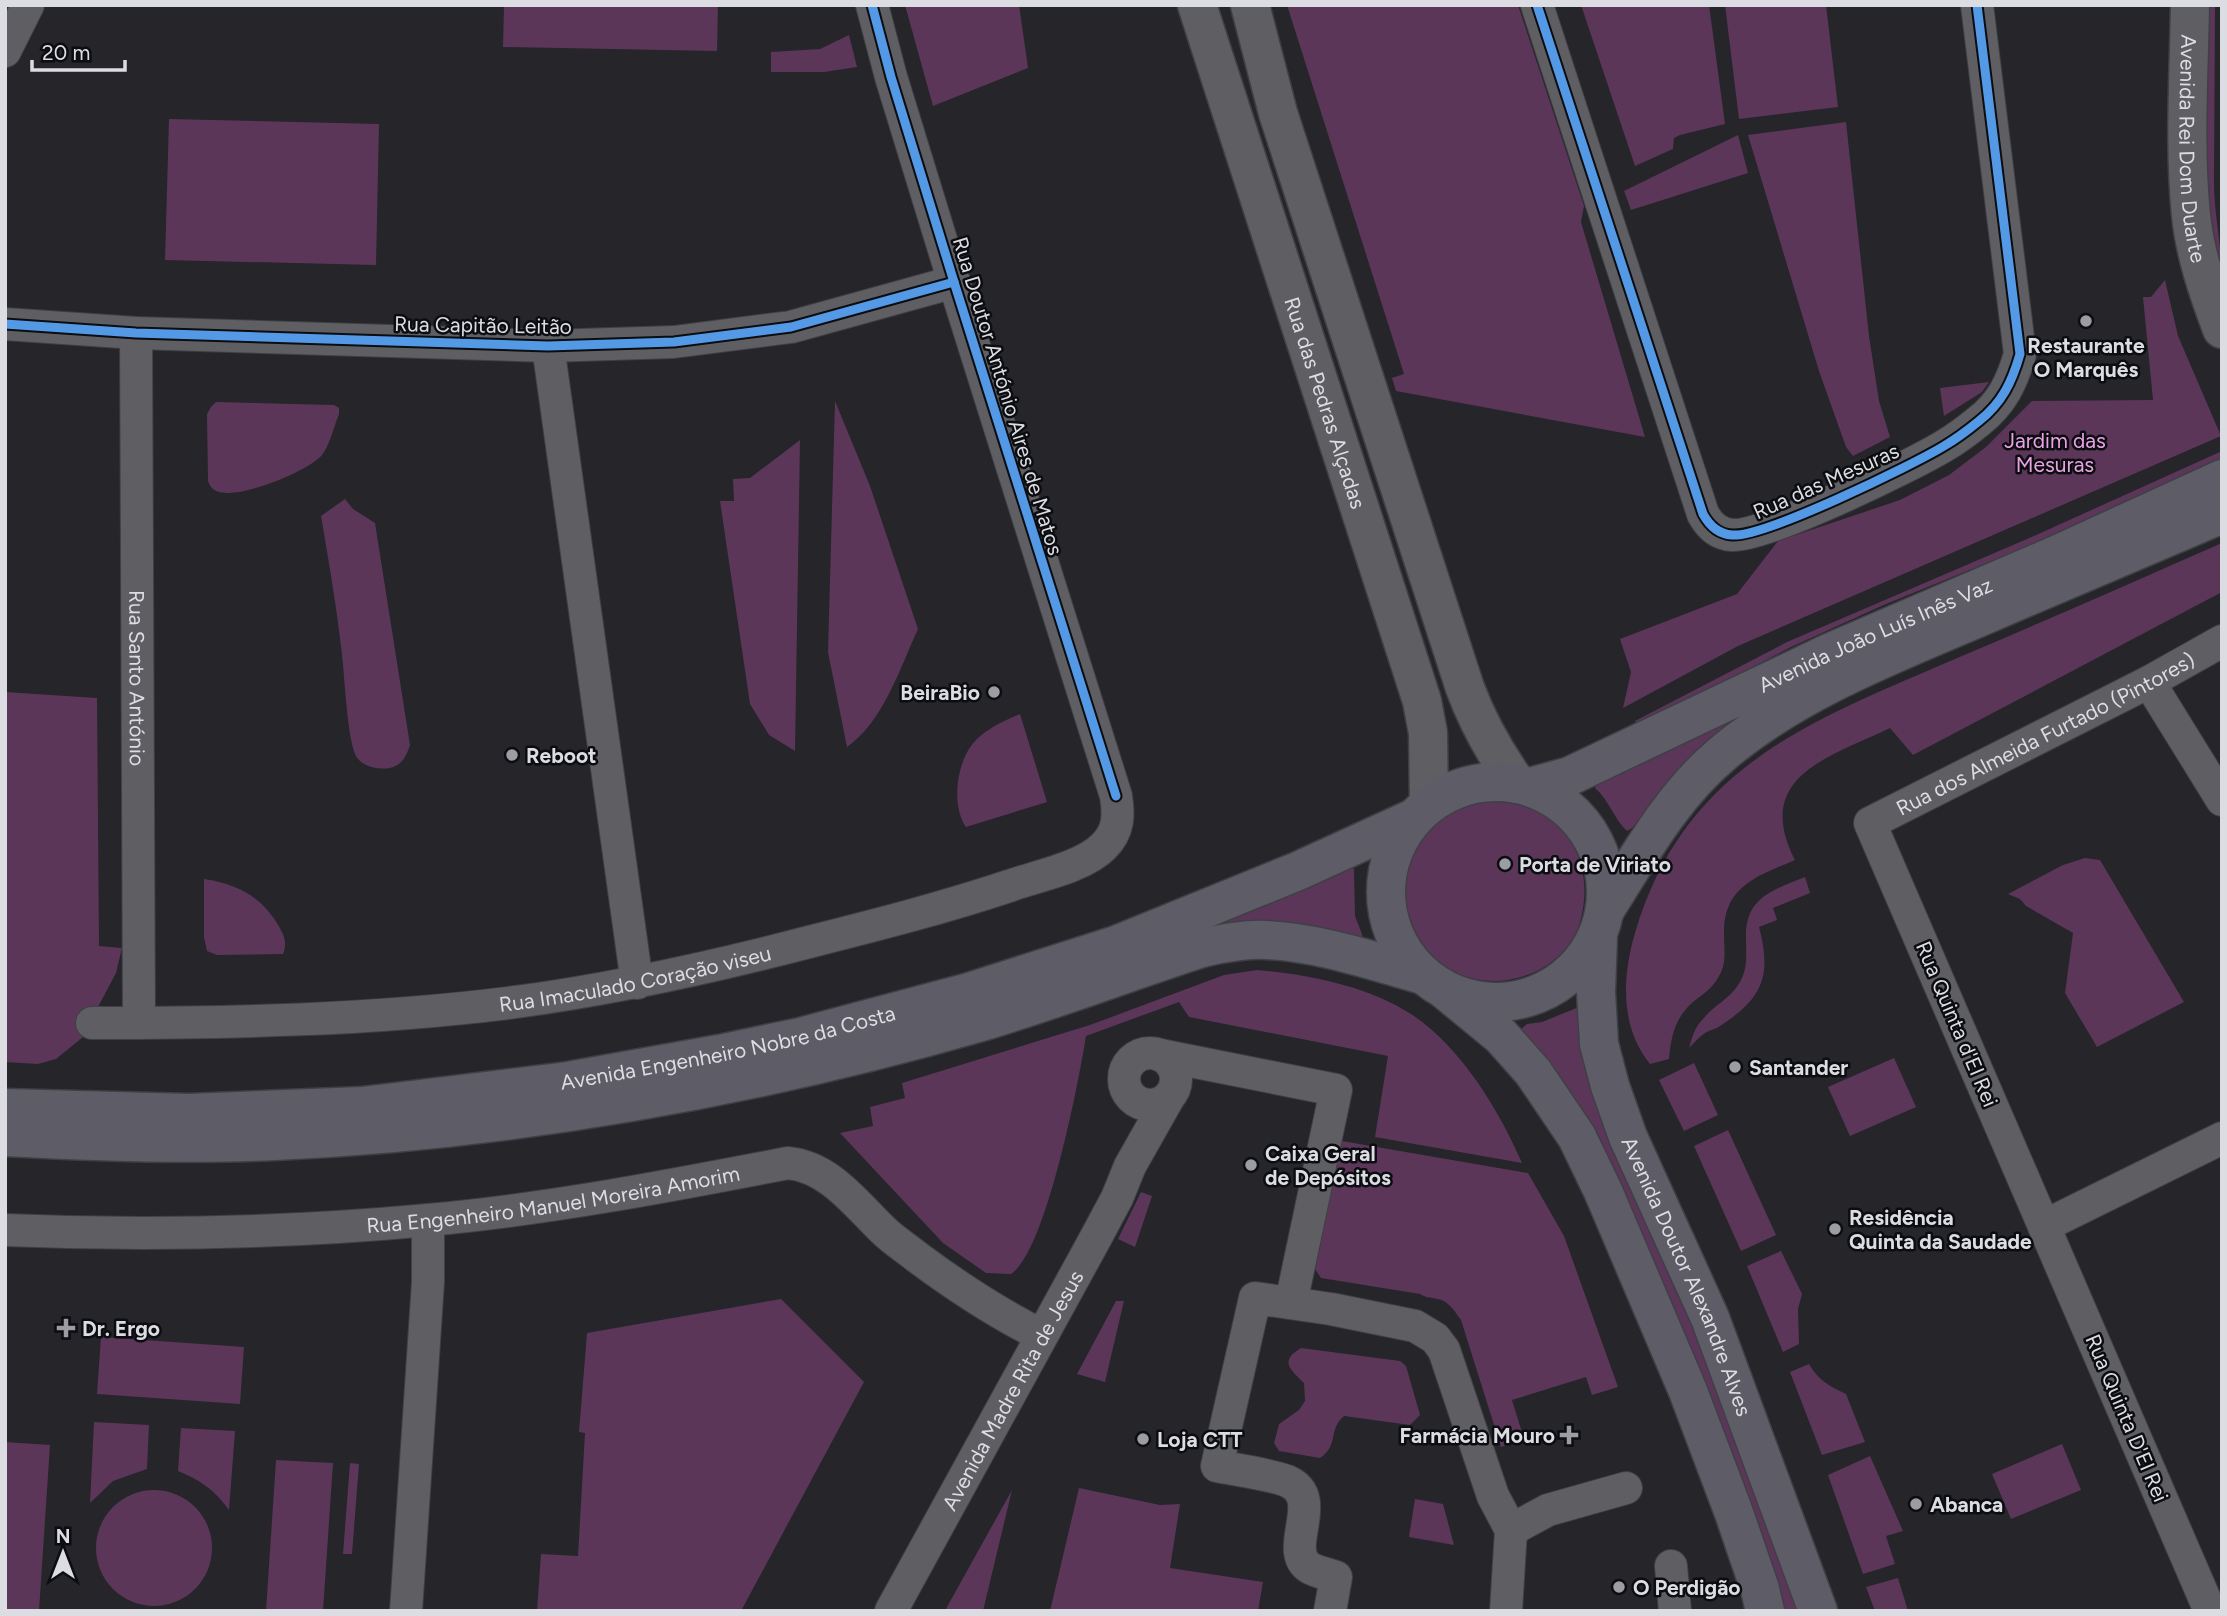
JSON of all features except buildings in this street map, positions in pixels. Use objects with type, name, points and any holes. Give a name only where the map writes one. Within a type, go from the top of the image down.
[{"type":"main road","name":"Rua das Pedras Alçadas","points":[[1197,5],[1422,701],[1428,733],[1421,811]]},
{"type":"main road","name":"Rua das Pedras Alçadas","points":[[1250,5],[1278,113],[1465,688],[1477,722],[1503,766],[1524,786]]},
{"type":"main road","name":"Avenida Rei Dom Duarte","points":[[2190,5],[2188,94],[2191,215],[2203,275],[2222,328]]},
{"type":"main road","name":"Avenida João Luís Inês Vaz","points":[[1524,786],[1570,776],[1831,652],[2056,555],[2222,479]]},
{"type":"main road","name":"Avenida João Luís Inês Vaz","points":[[1602,922],[1644,845],[1693,783],[1721,754],[1781,713],[1905,649],[2222,514]]},
{"type":"main road","points":[[1484,782],[1524,786],[1557,800],[1577,816],[1592,836],[1602,860],[1607,885],[1602,922],[1586,957],[1567,976],[1546,990],[1521,999],[1495,1002],[1468,998],[1434,982],[1410,961],[1395,936],[1387,908],[1385,889],[1388,869],[1402,833],[1421,811],[1446,793],[1484,782]]},
{"type":"main road","name":"Avenida Engenheiro Nobre da Costa","points":[[5,1108],[189,1113],[362,1106],[568,1081],[800,1037],[957,995],[1116,945],[1298,871],[1421,811]]},
{"type":"main road","name":"Avenida Doutor Alexandre Alves","points":[[1602,922],[1596,992],[1599,1044],[1609,1086],[1628,1137],[1710,1318],[1818,1611]]},
{"type":"main road","name":"Avenida Engenheiro Nobre da Costa","points":[[5,1137],[145,1142],[277,1141],[456,1126],[557,1113],[703,1088],[847,1057],[982,1021],[1191,951],[1234,941],[1296,943],[1434,982]]},
{"type":"main road","name":"Avenida Doutor Alexandre Alves","points":[[1434,982],[1502,1036],[1559,1108],[1577,1137],[1603,1191],[1688,1391],[1745,1545],[1765,1611]]},
{"type":"street","points":[[5,51],[28,5]]},
{"type":"street","name":"Rua Doutor António Aires de Matos","points":[[872,5],[893,86],[1116,796]]},
{"type":"street","name":"Rua das Mesuras","points":[[1537,5],[1703,514],[1714,528],[1730,535],[1746,534],[1791,519],[1944,446],[1980,421],[2001,399],[2012,382],[2020,354],[1977,5]]},
{"type":"street","name":"Rua Capitão Leitão","points":[[5,324],[136,333],[548,346],[674,342],[791,327],[954,282]]},
{"type":"street","name":"Rua Santo António","points":[[136,333],[139,1023]]},
{"type":"street","points":[[548,346],[637,983]]},
{"type":"street","name":"Rua dos Almeida Furtado (Pintores)","points":[[1870,823],[2222,641]]},
{"type":"street","points":[[2149,681],[2222,800]]},
{"type":"street","name":"Rua Imaculado Coração viseu","points":[[92,1023],[349,1017],[507,1003],[637,983],[895,920],[1074,864],[1093,855],[1116,832],[1119,815],[1116,796]]},
{"type":"street","name":"Rua Quinta d'El Rei","points":[[1870,823],[2044,1226]]},
{"type":"street","points":[[1160,1055],[1173,1066],[1176,1075],[1174,1091],[1154,1105],[1146,1105],[1138,1102],[1127,1090],[1125,1073],[1135,1058],[1151,1053],[1336,1090],[1291,1303]]},
{"type":"street","name":"Avenida Madre Rita de Jesus","points":[[1127,1090],[1133,1128],[1130,1166]]},
{"type":"street","name":"Avenida Madre Rita de Jesus","points":[[891,1611],[1117,1198],[1130,1166],[1169,1097]]},
{"type":"street","points":[[2044,1226],[2222,1138]]},
{"type":"street","name":"Rua Engenheiro Manuel Moreira Amorim","points":[[5,1230],[169,1234],[428,1220],[652,1189],[788,1163],[800,1164],[827,1177],[886,1233],[980,1302],[1041,1335]]},
{"type":"street","points":[[405,1611],[428,1282],[428,1220]]},
{"type":"street","name":"Rua Quinta D'El Rei","points":[[2044,1226],[2210,1611]]},
{"type":"street","points":[[1330,1611],[1336,1577],[1308,1567],[1300,1555],[1305,1503],[1303,1494],[1288,1482],[1217,1466],[1255,1297],[1415,1326],[1435,1338],[1444,1350],[1493,1496],[1511,1530],[1506,1611]]},
{"type":"street","points":[[1511,1530],[1548,1510],[1626,1488]]},
{"type":"street","points":[[1671,1566],[1675,1611]]},
{"type":"green space","points":[[504,5],[718,5],[717,51],[503,47]]},
{"type":"green space","points":[[905,5],[1019,5],[1028,68],[933,106]]},
{"type":"green space","points":[[1287,5],[1518,5],[1584,206],[1581,222],[1645,437],[1396,391],[1392,378],[1404,374]]},
{"type":"green space","points":[[1581,5],[1709,5],[1725,124],[1680,135],[1674,138],[1673,149],[1635,166]]},
{"type":"green space","points":[[1725,5],[1826,5],[1838,107],[1739,119]]},
{"type":"green space","points":[[2206,5],[2215,5],[2214,182],[2222,278],[2209,211],[2204,143]]},
{"type":"green space","points":[[849,35],[857,67],[824,72],[771,72],[771,52],[820,49]]},
{"type":"green space","points":[[169,119],[379,124],[376,265],[165,260]]},
{"type":"green space","points":[[1846,122],[1869,336],[1879,401],[1890,437],[1853,456],[1846,447],[1819,371],[1748,135]]},
{"type":"green space","points":[[1738,135],[1748,173],[1631,210],[1624,191]]},
{"type":"green space","name":"Jardim das Mesuras","points":[[2165,280],[2178,336],[2221,436],[1738,646],[1623,708],[1631,672],[1620,639],[1737,594],[1778,541],[1900,500],[1949,475],[1986,447],[2032,401],[2153,400],[2143,297],[2151,297]]},
{"type":"green space","points":[[1989,382],[1982,392],[1944,416],[1940,388]]},
{"type":"green space","points":[[835,401],[870,486],[918,629],[881,709],[871,724],[847,747],[828,652]]},
{"type":"green space","points":[[216,402],[334,405],[339,408],[339,414],[327,446],[314,462],[274,482],[229,493],[212,488],[208,481],[207,414]]},
{"type":"green space","points":[[800,440],[795,751],[769,735],[750,704],[720,501],[734,501],[733,479],[750,478]]},
{"type":"green space","points":[[2222,451],[2222,459],[2038,542],[1886,604],[1791,647],[1639,727],[1635,721],[1787,642],[2034,536]]},
{"type":"green space","points":[[345,499],[353,509],[375,523],[410,745],[403,760],[390,768],[381,769],[362,763],[356,756],[350,736],[338,620],[321,516]]},
{"type":"green space","points":[[2222,543],[2222,592],[1913,755],[1890,728],[1822,760],[1804,773],[1790,789],[1783,808],[1784,831],[1795,860],[1756,878],[1736,894],[1729,904],[1725,918],[1722,971],[1711,987],[1682,1014],[1673,1035],[1669,1059],[1650,1064],[1633,1034],[1626,1001],[1628,967],[1635,933],[1658,874],[1688,825],[1724,786],[1765,753],[1811,725],[1861,700]]},
{"type":"green space","points":[[5,692],[97,698],[99,946],[122,948],[116,973],[88,1033],[56,1059],[38,1064],[5,1062]]},
{"type":"green space","points":[[1742,712],[1746,720],[1667,786],[1627,831],[1595,788],[1597,783]]},
{"type":"green space","points":[[1020,714],[1047,802],[966,827],[958,806],[957,794],[961,769],[970,747],[997,725]]},
{"type":"green space","points":[[1494,800],[1525,806],[1557,825],[1568,838],[1582,868],[1584,903],[1577,931],[1561,954],[1530,974],[1490,981],[1456,972],[1429,952],[1412,924],[1406,891],[1411,858],[1430,829],[1463,806]]},
{"type":"green space","points":[[2085,858],[2100,860],[2184,1002],[2097,1047],[2065,993],[2073,933],[2008,894],[2063,865]]},
{"type":"green space","points":[[1353,867],[1354,870],[1355,916],[1362,938],[1199,931]]},
{"type":"green space","points":[[1805,877],[1810,893],[1773,908],[1777,920],[1759,927],[1764,972],[1755,995],[1735,1016],[1705,1033],[1689,1048],[1700,1022],[1733,992],[1741,980],[1746,965],[1747,924],[1756,904],[1772,891]]},
{"type":"green space","points":[[204,879],[246,892],[262,905],[283,934],[283,954],[217,955],[207,951],[204,937]]},
{"type":"green space","points":[[1257,970],[1337,983],[1376,996],[1411,1014],[1446,1044],[1477,1081],[1502,1122],[1522,1163],[1375,1137],[1388,1056],[1189,1017],[1179,1002],[1086,1036],[1068,1125],[1048,1201],[1024,1259],[1011,1274],[986,1273],[943,1243],[840,1133],[873,1126],[870,1107],[905,1098],[902,1083],[1090,1025],[1224,975]]},
{"type":"green space","points":[[1579,1007],[1799,1611],[1785,1611],[1690,1347],[1657,1269],[1520,1030],[1527,1024],[1542,1022]]},
{"type":"green space","points":[[1894,1058],[1916,1107],[1850,1136],[1828,1087]]},
{"type":"green space","points":[[1694,1063],[1718,1115],[1684,1131],[1659,1080]]},
{"type":"green space","points":[[1728,1130],[1776,1235],[1741,1251],[1694,1146]]},
{"type":"green space","points":[[1342,1141],[1528,1173],[1564,1236],[1618,1387],[1592,1395],[1586,1377],[1512,1400],[1524,1439],[1501,1447],[1461,1320],[1449,1304],[1420,1294],[1321,1278],[1315,1269]]},
{"type":"green space","points":[[1141,1192],[1152,1196],[1135,1247],[1118,1239]]},
{"type":"green space","points":[[1781,1251],[1802,1294],[1798,1309],[1799,1344],[1783,1352],[1747,1266]]},
{"type":"green space","points":[[781,1299],[864,1382],[741,1611],[537,1611],[541,1554],[578,1556],[585,1433],[579,1432],[587,1333]]},
{"type":"green space","points":[[1116,1301],[1124,1301],[1105,1382],[1077,1374]]},
{"type":"green space","points":[[101,1337],[244,1347],[240,1404],[97,1394]]},
{"type":"green space","points":[[1301,1348],[1400,1361],[1406,1366],[1420,1415],[1410,1425],[1344,1416],[1336,1426],[1330,1448],[1320,1458],[1279,1451],[1274,1443],[1279,1424],[1299,1410],[1305,1401],[1304,1383],[1289,1365],[1290,1357]]},
{"type":"green space","points":[[1809,1364],[1824,1382],[1846,1394],[1865,1442],[1822,1455],[1790,1372]]},
{"type":"green space","points":[[94,1422],[149,1425],[147,1469],[113,1481],[90,1503]]},
{"type":"green space","points":[[181,1428],[235,1431],[229,1510],[206,1486],[178,1471]]},
{"type":"green space","points":[[5,1442],[50,1445],[39,1611],[5,1611]]},
{"type":"green space","points":[[2062,1444],[2081,1490],[2011,1519],[1992,1474]]},
{"type":"green space","points":[[1870,1456],[1903,1531],[1886,1536],[1895,1564],[1863,1574],[1828,1475]]},
{"type":"green space","points":[[276,1460],[333,1463],[323,1611],[266,1611]]},
{"type":"green space","points":[[350,1463],[359,1464],[352,1554],[343,1554]]},
{"type":"green space","points":[[1079,1488],[1160,1505],[1180,1504],[1170,1568],[1263,1582],[1258,1611],[1050,1611]]},
{"type":"green space","points":[[154,1490],[176,1494],[195,1507],[208,1526],[212,1548],[208,1570],[195,1589],[176,1602],[154,1606],[132,1602],[113,1589],[100,1570],[96,1548],[100,1526],[113,1507],[132,1494]]},
{"type":"green space","points":[[1012,1490],[983,1611],[945,1611],[947,1607]]},
{"type":"green space","points":[[1415,1499],[1443,1504],[1454,1545],[1409,1537]]},
{"type":"green space","points":[[1898,1578],[1908,1611],[1875,1611],[1866,1587]]},
{"type":"cycle path","points":[[872,5],[891,77],[954,282],[1116,796]]},
{"type":"cycle path","points":[[1537,5],[1703,514],[1714,528],[1732,535],[1749,533],[1804,513],[1927,456],[1987,414],[2010,383],[2020,354],[1977,5]]},
{"type":"cycle path","points":[[5,324],[136,333],[548,346],[674,342],[791,327],[954,282]]},
{"type":"place","name":"Restaurante O Marquês","points":[[2086,321]]},
{"type":"place","name":"BeiraBio","points":[[994,692]]},
{"type":"place","name":"Reboot","points":[[512,755]]},
{"type":"place","name":"Porta de Viriato","points":[[1505,864]]},
{"type":"place","name":"Santander","points":[[1735,1067]]},
{"type":"place","name":"Caixa Geral de Depósitos","points":[[1251,1165]]},
{"type":"place","name":"Residência Quinta da Saudade","points":[[1835,1229]]},
{"type":"place","name":"Dr. Ergo","points":[[66,1328]]},
{"type":"place","name":"Farmácia Mouro","points":[[1569,1435]]},
{"type":"place","name":"Loja CTT","points":[[1143,1439]]},
{"type":"place","name":"Abanca","points":[[1916,1504]]},
{"type":"place","name":"O Perdigão","points":[[1619,1587]]}]
